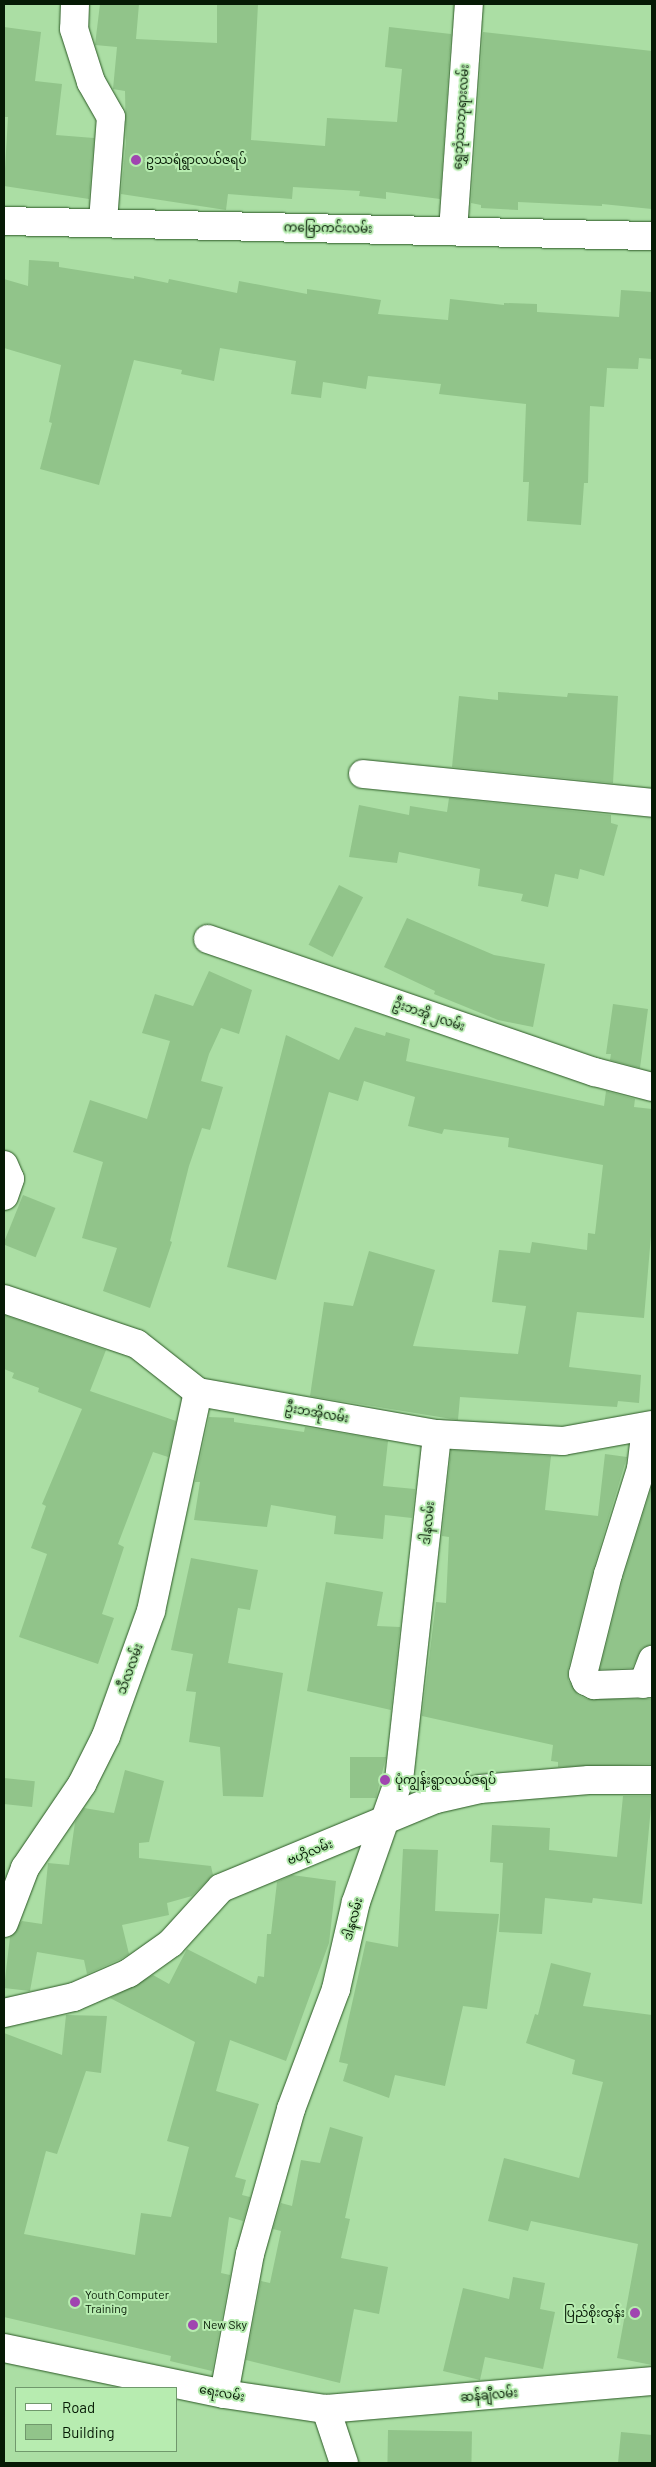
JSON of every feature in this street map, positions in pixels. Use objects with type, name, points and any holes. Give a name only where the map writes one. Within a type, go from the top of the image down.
[{"type":"street","points":[[75,4],[74,29],[91,82],[111,117],[103,222]]},
{"type":"street","name":"ရွှေဘုံသာဘုရားလမ်း","points":[[453,231],[469,4]]},
{"type":"street","name":"ကမြောကင်းလမ်း","points":[[4,221],[652,236]]},
{"type":"street","points":[[363,774],[652,803]]},
{"type":"street","name":"ဦးဘအို ၂လမ်း","points":[[208,939],[595,1072],[652,1087]]},
{"type":"street","points":[[4,1166],[10,1179],[4,1196]]},
{"type":"street","name":"ဦးဘအိုလမ်း","points":[[4,1299],[137,1344],[198,1392],[437,1434],[563,1442],[649,1426]]},
{"type":"street","name":"သီလလမ်း","points":[[4,1924],[25,1868],[82,1784],[109,1727],[151,1611],[198,1392]]},
{"type":"street","points":[[649,1426],[641,1469],[608,1574],[583,1674],[586,1681],[594,1685],[649,1676]]},
{"type":"street","name":"ဒါနလမ်း","points":[[224,2394],[250,2254],[286,2127],[336,1989],[356,1902],[399,1780],[437,1434]]},
{"type":"street","name":"ဗဟိုလမ်း","points":[[4,2013],[74,1997],[129,1973],[171,1943],[221,1888],[436,1799],[480,1789],[589,1780],[652,1780]]},
{"type":"street","name":"ရေးလမ်း","points":[[4,2348],[224,2394],[326,2409]]},
{"type":"street","name":"ဆန်ချီလမ်း","points":[[326,2409],[652,2381]]},
{"type":"street","points":[[326,2409],[344,2463]]},
{"type":"building","points":[[100,4],[139,4],[136,39],[217,43],[217,4],[258,4],[251,140],[325,146],[327,118],[397,122],[402,69],[385,67],[389,27],[451,34],[440,199],[386,192],[386,199],[359,196],[360,191],[293,187],[292,199],[228,194],[226,210],[121,194],[126,141],[125,91],[113,89],[117,47],[95,45]]},
{"type":"building","points":[[4,27],[41,32],[35,81],[62,84],[56,135],[94,138],[89,199],[4,186],[8,117],[4,117]]},
{"type":"building","points":[[483,32],[652,51],[652,209],[602,204],[602,206],[518,202],[518,210],[481,208],[481,205],[471,203]]},
{"type":"building","points":[[29,260],[59,262],[59,267],[134,279],[134,276],[168,283],[169,279],[237,293],[239,281],[307,294],[307,289],[381,300],[378,314],[448,320],[450,299],[504,305],[504,303],[537,304],[537,312],[619,317],[621,290],[652,292],[652,359],[639,358],[638,369],[607,368],[604,407],[590,406],[588,483],[584,483],[581,525],[527,521],[529,482],[523,482],[526,404],[439,394],[441,384],[368,376],[366,389],[323,382],[321,398],[291,394],[296,361],[220,348],[214,381],[181,374],[182,370],[134,360],[99,485],[40,469],[52,423],[49,422],[61,365],[4,348],[4,279],[28,286]]},
{"type":"building","points":[[498,692],[567,697],[568,693],[618,696],[613,783],[452,767],[459,696],[498,700]]},
{"type":"building","points":[[449,798],[611,815],[611,823],[618,825],[604,876],[580,869],[578,879],[555,874],[548,907],[521,901],[523,894],[478,886],[480,869],[399,852],[397,863],[349,857],[359,805],[409,815],[410,806],[447,812]]},
{"type":"building","points":[[339,885],[363,897],[333,957],[309,945]]},
{"type":"building","points":[[407,918],[494,955],[545,964],[533,1027],[498,1020],[434,994],[435,991],[384,967]]},
{"type":"building","points":[[209,971],[252,990],[239,1034],[221,1028],[209,1054],[201,1081],[223,1087],[210,1130],[202,1128],[189,1166],[170,1241],[172,1242],[150,1308],[103,1291],[117,1248],[82,1238],[103,1162],[73,1152],[90,1100],[147,1119],[170,1041],[142,1033],[155,994],[193,1006]]},
{"type":"building","points":[[613,1004],[648,1009],[640,1068],[610,1060],[611,1054],[606,1054]]},
{"type":"building","points":[[355,1027],[385,1036],[386,1032],[410,1039],[406,1061],[604,1106],[606,1091],[635,1099],[634,1107],[652,1109],[652,1224],[644,1318],[577,1312],[569,1367],[641,1375],[639,1403],[618,1401],[617,1407],[460,1397],[458,1420],[310,1396],[324,1302],[353,1306],[369,1251],[435,1270],[413,1346],[518,1354],[526,1306],[492,1302],[499,1250],[530,1253],[532,1242],[587,1250],[588,1233],[595,1234],[603,1165],[508,1147],[509,1138],[444,1129],[442,1134],[408,1126],[415,1097],[364,1081],[358,1101],[329,1092],[276,1280],[227,1267],[286,1035],[339,1060]]},
{"type":"building","points":[[23,1195],[55,1208],[36,1257],[4,1244]]},
{"type":"building","points":[[4,1315],[106,1350],[90,1391],[176,1421],[168,1457],[153,1452],[118,1544],[124,1547],[102,1614],[114,1618],[98,1664],[19,1637],[47,1554],[31,1548],[46,1506],[42,1504],[82,1409],[38,1392],[39,1388],[12,1378],[14,1373],[4,1369]]},
{"type":"building","points":[[209,1417],[234,1418],[234,1422],[304,1432],[305,1427],[388,1441],[383,1486],[415,1489],[412,1518],[385,1515],[383,1539],[334,1534],[336,1516],[271,1505],[267,1527],[194,1520],[200,1482],[195,1482]]},
{"type":"building","points":[[451,1450],[551,1456],[545,1510],[598,1516],[605,1454],[627,1457],[593,1570],[568,1670],[568,1680],[578,1695],[587,1699],[652,1699],[652,1764],[558,1767],[558,1762],[551,1761],[553,1745],[422,1716],[436,1602],[446,1603],[449,1537],[442,1536]]},
{"type":"building","points":[[652,1485],[652,1644],[642,1648],[632,1668],[600,1669],[623,1578]]},
{"type":"building","points":[[191,1558],[258,1570],[250,1610],[238,1608],[228,1663],[283,1673],[263,1797],[223,1796],[220,1747],[189,1742],[196,1692],[186,1691],[193,1654],[171,1650]]},
{"type":"building","points":[[326,1582],[383,1592],[377,1626],[400,1627],[391,1710],[307,1691]]},
{"type":"building","points":[[350,1757],[386,1757],[376,1798],[350,1798]]},
{"type":"building","points":[[125,1770],[164,1781],[149,1842],[139,1843],[139,1858],[211,1866],[213,1875],[192,1896],[167,1903],[169,1915],[122,1925],[129,1954],[121,1959],[87,1974],[84,1960],[37,1952],[30,1991],[4,1988],[10,1937],[22,1921],[42,1924],[48,1863],[69,1865],[75,1822],[84,1808],[114,1813]]},
{"type":"building","points":[[4,1778],[35,1781],[32,1807],[4,1804]]},
{"type":"building","points":[[623,1796],[652,1796],[642,1904],[593,1898],[592,1903],[545,1898],[542,1934],[499,1932],[503,1863],[490,1862],[492,1825],[550,1828],[549,1850],[617,1857]]},
{"type":"building","points":[[403,1849],[438,1850],[435,1911],[499,1914],[487,2009],[463,2006],[445,2086],[395,2075],[389,2098],[343,2081],[348,2064],[339,2062],[366,1941],[398,1947]]},
{"type":"building","points":[[292,1875],[336,1881],[329,1943],[286,2061],[230,2040],[216,2091],[259,2104],[235,2177],[246,2180],[242,2195],[250,2197],[243,2221],[229,2217],[221,2273],[230,2275],[212,2371],[170,2361],[171,2356],[4,2317],[4,2033],[62,2055],[66,2015],[107,2016],[101,2073],[86,2071],[57,2154],[46,2151],[24,2234],[135,2255],[141,2213],[171,2217],[189,2147],[167,2141],[195,2042],[110,1998],[153,1975],[169,1984],[187,1949],[256,1984],[258,1976],[264,1977],[267,1934],[271,1934],[277,1882]]},
{"type":"building","points":[[551,1963],[591,1973],[583,2006],[652,2015],[652,2365],[617,2358],[638,2244],[531,2221],[528,2231],[488,2221],[504,2158],[579,2178],[603,2082],[572,2074],[575,2060],[526,2043],[535,2014],[538,2015]]},
{"type":"building","points":[[330,2127],[363,2137],[345,2218],[350,2219],[341,2258],[388,2267],[379,2314],[354,2309],[340,2383],[246,2360],[261,2281],[270,2283],[281,2231],[273,2229],[281,2203],[292,2206],[301,2160],[320,2163]]},
{"type":"building","points":[[513,2277],[545,2283],[540,2309],[555,2312],[543,2369],[485,2357],[480,2380],[443,2371],[463,2288],[509,2299]]},
{"type":"building","points":[[388,2430],[472,2431],[471,2463],[387,2463]]},
{"type":"building","points":[[621,2432],[652,2435],[651,2463],[618,2463]]},
{"type":"place","name":"ဥဿရံရွာလယ်ဇရပ်","points":[[136,160]]},
{"type":"place","name":"ပုံကျွန်းရွာလယ်ဇရပ်","points":[[385,1780]]},
{"type":"place","name":"Youth Computer Training","points":[[75,2302]]},
{"type":"place","name":"ပြည်စိုးထွန်း","points":[[635,2313]]},
{"type":"place","name":"New Sky","points":[[193,2325]]}]
